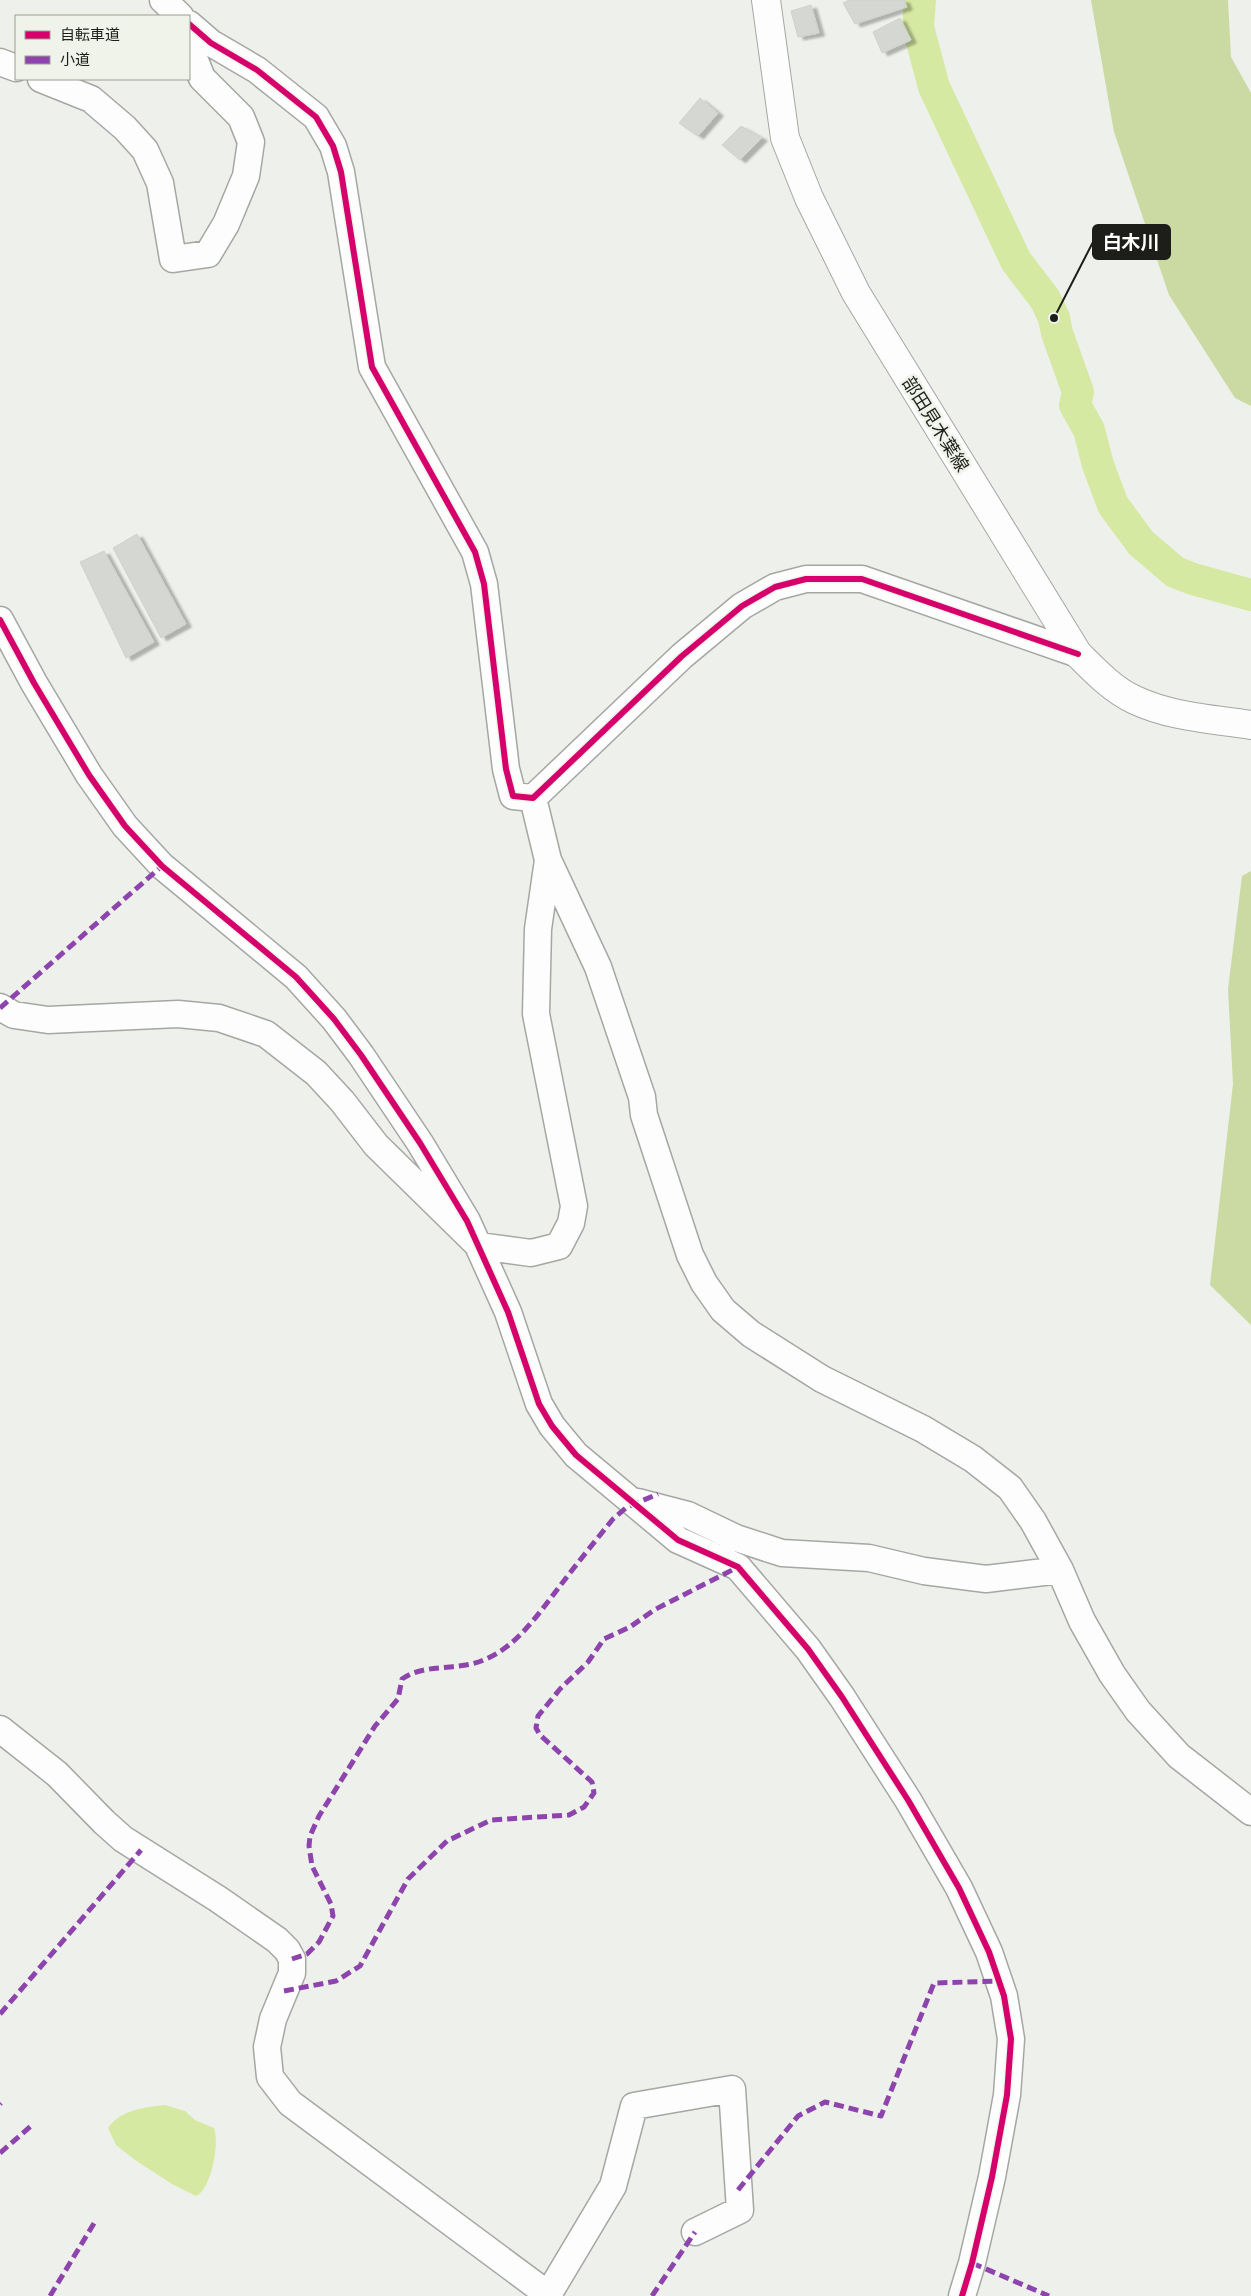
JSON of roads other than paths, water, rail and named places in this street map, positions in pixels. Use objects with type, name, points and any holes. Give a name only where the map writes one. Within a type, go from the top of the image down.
[{"type":"main road","name":"部田見木葉線","points":[[766,0],[784,138],[809,198],[856,293],[1078,654],[1103,679],[1134,700],[1172,713],[1251,725]]},
{"type":"street","points":[[163,0],[179,15]]},
{"type":"street","points":[[190,26],[211,43],[257,70],[316,116],[333,146],[341,172],[372,367],[475,552],[484,584],[506,769],[513,796],[533,798],[682,656],[742,606],[775,588],[798,582],[806,580],[862,579],[1078,654]]},
{"type":"street","points":[[43,80],[90,99],[125,128],[145,150],[160,183],[173,259],[208,254],[226,224],[246,176],[251,142],[241,117],[202,78],[192,53],[190,41]]},
{"type":"street","points":[[0,62],[15,68]]},
{"type":"street","points":[[0,620],[34,683],[89,775],[125,826],[162,866],[296,977],[334,1019],[420,1143],[467,1221],[479,1246],[508,1312],[540,1404],[552,1426],[576,1455],[678,1540],[738,1567],[808,1649],[842,1697],[908,1800],[959,1888],[989,1952],[1004,1996],[1011,2039],[1007,2095],[992,2176],[972,2263],[962,2296]]},
{"type":"street","points":[[533,798],[548,860],[598,967],[642,1097],[644,1115],[690,1255],[704,1283],[723,1310],[751,1334],[822,1379],[923,1429],[973,1459],[1010,1488],[1033,1521],[1060,1570],[1082,1621],[1112,1674],[1138,1711],[1179,1756],[1251,1812]]},
{"type":"street","points":[[0,1007],[14,1015],[48,1020],[178,1014],[219,1018],[266,1034],[316,1073],[342,1101],[376,1145],[479,1246],[531,1253],[559,1246],[571,1223],[574,1206],[536,1014],[538,929],[548,860]]},
{"type":"street","points":[[630,1500],[688,1515],[736,1538],[782,1553],[869,1558],[924,1571],[986,1579],[1060,1570]]},
{"type":"street","points":[[0,1729],[57,1774],[93,1812],[123,1839],[218,1899],[277,1940],[287,1950],[292,1959],[292,1973],[273,2018],[267,2047],[270,2076],[279,2090],[298,2110],[549,2296],[613,2186],[634,2106],[732,2089],[740,2210],[696,2232]]},
{"type":"waterway","points":[[920,0],[918,27],[934,87],[1016,261],[1045,299],[1054,318],[1057,333],[1078,392],[1075,405],[1089,430],[1098,465],[1113,505],[1141,543],[1175,572],[1251,595]]},
{"type":"place","name":"白木川","points":[[1054,318]]}]
